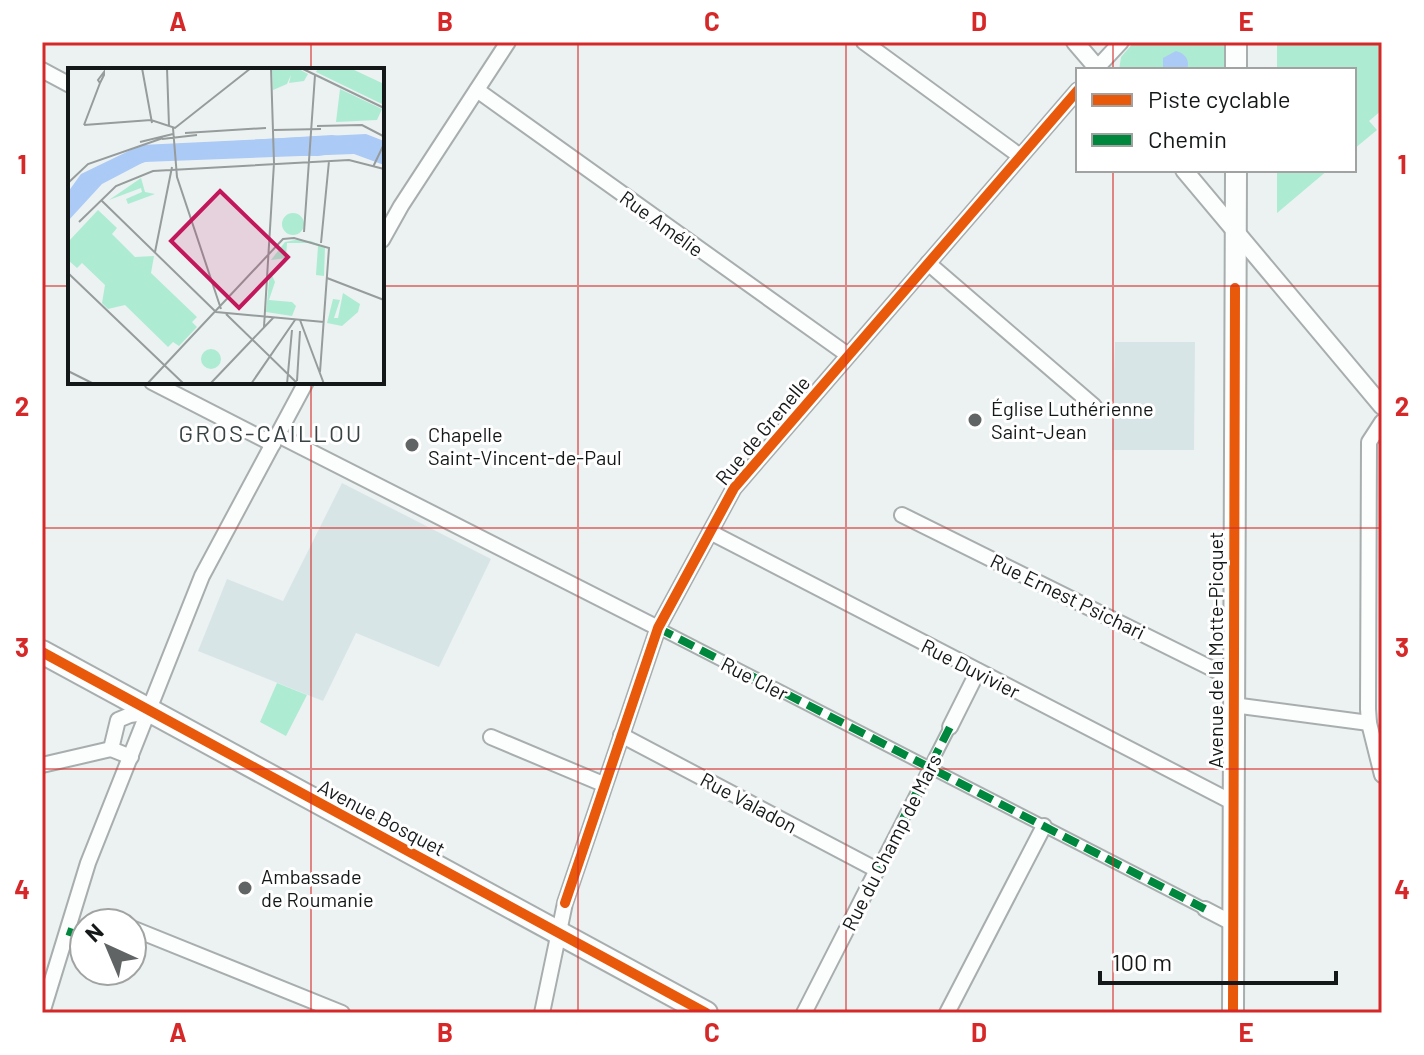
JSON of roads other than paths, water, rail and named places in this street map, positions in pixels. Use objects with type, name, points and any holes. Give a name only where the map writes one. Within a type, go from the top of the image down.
[{"type":"main road","points":[[1236,42],[1236,68]]},
{"type":"main road","name":"Avenue de la Motte-Picquet","points":[[1233,1013],[1236,172]]},
{"type":"main road","name":"Avenue Bosquet","points":[[42,652],[706,1013]]},
{"type":"street","points":[[384,236],[508,42]]},
{"type":"street","points":[[864,42],[1020,156]]},
{"type":"street","points":[[1075,42],[1096,68]]},
{"type":"street","points":[[1098,68],[1121,42]]},
{"type":"street","points":[[42,70],[68,84]]},
{"type":"street","name":"Rue Amélie","points":[[477,90],[848,355]]},
{"type":"street","name":"Rue de Grenelle","points":[[542,1013],[565,903],[658,628],[734,488],[1076,92]]},
{"type":"street","points":[[1186,172],[1382,406]]},
{"type":"street","points":[[928,263],[1094,406]]},
{"type":"street","name":"Rue Cler","points":[[156,384],[658,628],[1232,923]]},
{"type":"street","points":[[42,1013],[47,977],[67,931],[88,863],[207,565],[305,384]]},
{"type":"street","points":[[1382,422],[1369,442],[1369,723],[1382,775]]},
{"type":"street","name":"Rue Ernest Psichari","points":[[902,515],[1233,679]]},
{"type":"street","name":"Rue Duvivier","points":[[710,532],[1232,802]]},
{"type":"street","name":"Rue du Champ de Mars","points":[[804,1013],[978,671]]},
{"type":"street","points":[[1233,705],[1369,723]]},
{"type":"street","points":[[111,749],[118,720],[150,712]]},
{"type":"street","name":"Rue Valadon","points":[[621,735],[877,870]]},
{"type":"street","points":[[491,737],[603,784]]},
{"type":"street","points":[[42,765],[111,749],[131,757]]},
{"type":"street","points":[[947,1013],[1044,826]]},
{"type":"street","points":[[148,935],[342,1013]]},
{"type":"water","points":[[1176,51],[1186,58],[1187,68],[1163,68],[1163,58]]},
{"type":"place","name":"Église Luthérienne Saint-Jean","points":[[975,420]]},
{"type":"place","name":"Chapelle Saint-Vincent-de-Paul","points":[[412,445]]},
{"type":"place","name":"Ambassade de Roumanie","points":[[245,888]]},
{"type":"district","name":"GROS-CAILLOU","points":[[271,432]]}]
